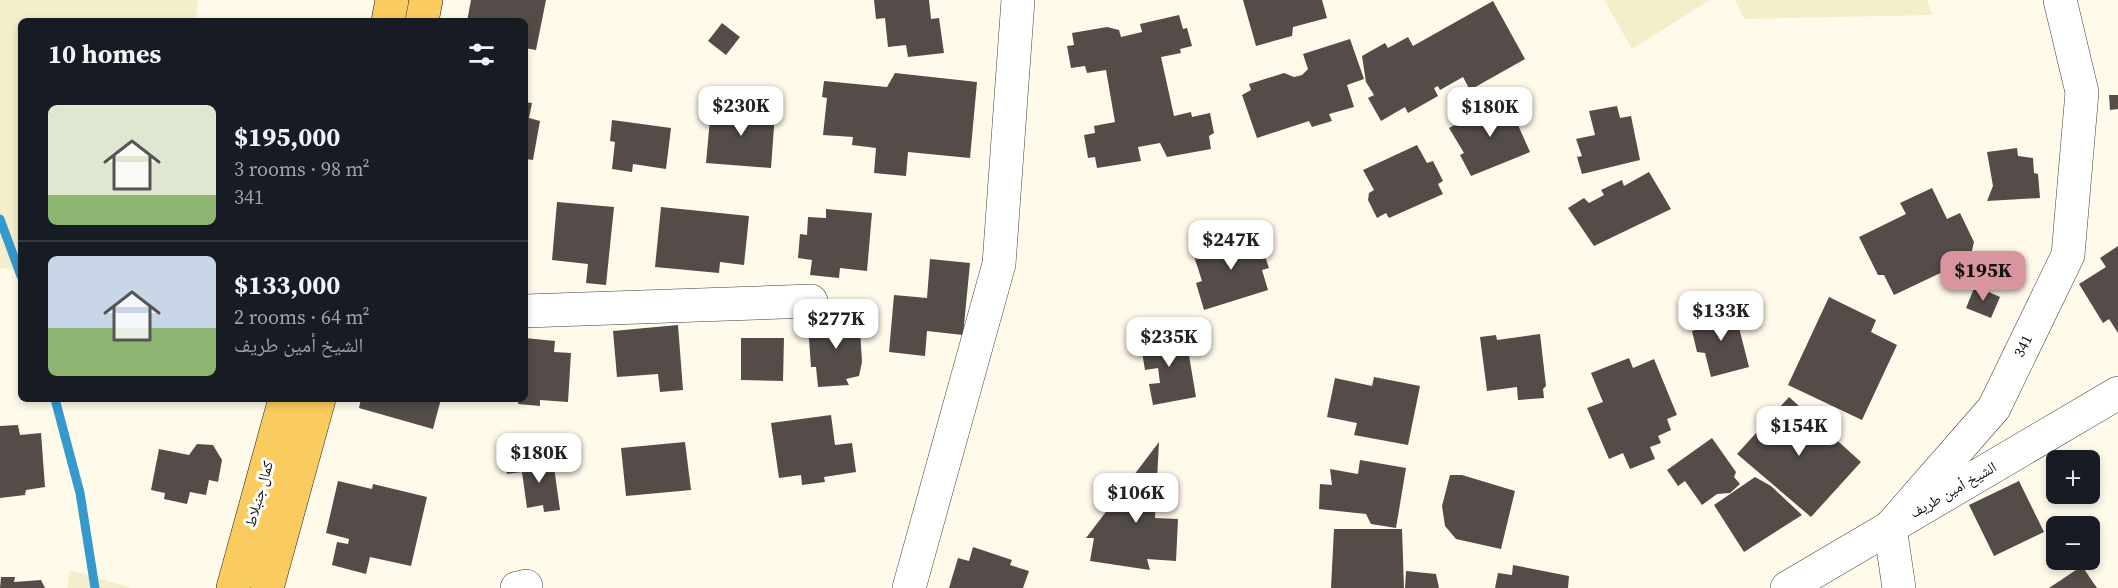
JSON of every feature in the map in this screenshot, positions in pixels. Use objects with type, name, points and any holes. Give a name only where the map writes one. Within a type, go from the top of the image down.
[{"type":"main road","points":[[389,18],[392,0]]},
{"type":"main road","points":[[423,18],[426,0]]},
{"type":"main road","name":"كمال جنبلاط","points":[[233,588],[284,402]]},
{"type":"main road","points":[[267,588],[318,402]]},
{"type":"street","points":[[909,588],[999,264],[1018,0]]},
{"type":"street","name":"341","points":[[1890,527],[1994,408],[2068,255],[2082,92],[2060,0]]},
{"type":"street","points":[[528,311],[811,301]]},
{"type":"street","name":"الشيخ أمين طريف","points":[[1787,588],[2118,393]]},
{"type":"street","points":[[1890,527],[1899,588]]},
{"type":"shaded area","points":[[0,0],[198,0],[196,18],[18,18],[18,271],[0,268]]},
{"type":"shaded area","points":[[1604,0],[1710,0],[1632,49]]},
{"type":"shaded area","points":[[1735,0],[1927,0],[1933,15],[1744,19]]},
{"type":"shaded area","points":[[70,570],[132,588],[67,588]]},
{"type":"building","points":[[471,0],[546,0],[536,50],[528,49],[528,18],[468,18]]},
{"type":"building","points":[[874,0],[929,0],[931,19],[939,18],[944,53],[908,57],[906,45],[888,47],[885,18],[876,19]]},
{"type":"building","points":[[1243,0],[1322,0],[1327,18],[1293,27],[1292,36],[1256,46]]},
{"type":"building","points":[[1493,1],[1525,59],[1470,90],[1463,77],[1440,90],[1438,86],[1434,88],[1438,96],[1408,113],[1405,107],[1381,121],[1368,98],[1374,95],[1366,82],[1362,56],[1385,43],[1388,48],[1408,37],[1413,46]]},
{"type":"building","points":[[1179,15],[1183,29],[1187,28],[1192,46],[1180,49],[1181,53],[1161,57],[1174,116],[1191,112],[1192,117],[1210,113],[1214,133],[1209,136],[1211,149],[1167,157],[1160,143],[1138,147],[1141,161],[1097,168],[1095,157],[1088,158],[1084,135],[1095,133],[1094,126],[1115,122],[1106,70],[1087,73],[1085,66],[1071,68],[1067,46],[1074,45],[1072,33],[1107,27],[1119,30],[1121,37],[1142,32],[1140,24]]},
{"type":"building","points":[[722,23],[740,37],[726,55],[708,41]]},
{"type":"building","points":[[1350,39],[1364,79],[1347,85],[1354,107],[1329,114],[1332,121],[1312,127],[1309,121],[1257,138],[1242,95],[1251,90],[1249,84],[1284,73],[1294,77],[1302,75],[1308,69],[1303,54]]},
{"type":"building","points":[[895,73],[977,82],[970,158],[908,152],[906,176],[874,173],[876,148],[852,145],[853,137],[823,135],[827,98],[822,97],[824,81],[887,87]]},
{"type":"building","points":[[2109,95],[2118,95],[2118,109],[2110,110]]},
{"type":"building","points":[[1506,98],[1530,152],[1471,176],[1460,155],[1464,153],[1449,128]]},
{"type":"building","points":[[528,102],[532,103],[529,118],[540,121],[533,160],[528,159]]},
{"type":"building","points":[[733,103],[751,105],[751,111],[775,113],[771,168],[706,163],[711,108],[733,110]]},
{"type":"building","points":[[1617,106],[1620,118],[1631,116],[1640,160],[1582,174],[1577,157],[1582,156],[1576,139],[1595,135],[1589,111]]},
{"type":"building","points":[[612,120],[671,128],[666,169],[633,164],[632,172],[612,169],[615,142],[610,141]]},
{"type":"building","points":[[1417,145],[1427,163],[1433,161],[1443,181],[1438,184],[1443,194],[1389,218],[1386,213],[1377,218],[1368,200],[1369,193],[1374,190],[1363,170]]},
{"type":"building","points":[[2017,148],[2018,156],[2033,158],[2034,173],[2038,174],[2040,198],[1987,201],[1993,186],[1987,152]]},
{"type":"building","points":[[1649,172],[1671,209],[1594,246],[1568,208],[1584,198],[1589,203],[1604,195],[1601,190],[1622,180],[1624,186]]},
{"type":"building","points":[[1932,188],[1947,219],[1960,213],[1974,242],[1970,259],[1894,295],[1884,275],[1878,275],[1859,237],[1906,214],[1900,203]]},
{"type":"building","points":[[557,202],[614,207],[606,285],[586,283],[588,264],[552,260]]},
{"type":"building","points":[[661,207],[749,216],[744,265],[720,262],[719,273],[655,267]]},
{"type":"building","points":[[826,209],[872,213],[867,271],[840,268],[839,278],[810,275],[812,260],[798,258],[800,234],[807,235],[808,217],[826,218]]},
{"type":"building","points":[[1257,233],[1269,268],[1262,270],[1268,290],[1204,310],[1196,283],[1202,281],[1193,253]]},
{"type":"building","points":[[2118,246],[2118,333],[2109,319],[2103,323],[2079,284],[2106,267],[2100,258]]},
{"type":"building","points":[[930,259],[970,263],[963,335],[927,331],[925,356],[889,352],[894,295],[927,298]]},
{"type":"building","points":[[1975,286],[2000,297],[1991,318],[1966,308]]},
{"type":"building","points":[[1829,297],[1876,320],[1871,332],[1897,345],[1862,420],[1788,385]]},
{"type":"building","points":[[1734,308],[1749,367],[1711,377],[1705,353],[1697,352],[1692,331],[1699,329],[1696,318]]},
{"type":"building","points":[[859,314],[862,362],[859,376],[846,379],[849,385],[818,387],[816,367],[811,367],[808,325],[829,324],[828,316]]},
{"type":"building","points":[[678,325],[683,390],[660,392],[658,374],[617,377],[613,331]]},
{"type":"building","points":[[1185,332],[1196,397],[1153,405],[1149,384],[1160,383],[1158,368],[1145,370],[1140,340]]},
{"type":"building","points":[[1540,334],[1546,386],[1543,389],[1544,398],[1518,400],[1517,387],[1487,391],[1480,337],[1496,335],[1497,340]]},
{"type":"building","points":[[528,338],[555,341],[554,352],[571,353],[568,402],[540,400],[540,406],[518,404],[518,402],[528,402]]},
{"type":"building","points":[[741,338],[784,338],[783,381],[741,380]]},
{"type":"building","points":[[1629,358],[1633,368],[1654,359],[1677,415],[1667,419],[1671,430],[1658,436],[1661,443],[1650,447],[1655,459],[1630,469],[1623,453],[1609,459],[1587,408],[1603,402],[1591,373]]},
{"type":"building","points":[[1374,377],[1420,386],[1408,445],[1354,435],[1357,423],[1327,417],[1335,378],[1372,386]]},
{"type":"building","points":[[1789,397],[1861,462],[1811,517],[1737,454]]},
{"type":"building","points":[[360,402],[440,402],[433,429],[359,408]]},
{"type":"building","points":[[831,415],[835,445],[852,443],[856,472],[824,477],[825,482],[802,485],[801,475],[779,478],[771,423]]},
{"type":"building","points":[[18,425],[20,435],[41,433],[45,487],[26,490],[25,495],[0,498],[0,426]]},
{"type":"building","points":[[1712,438],[1736,472],[1734,477],[1740,484],[1730,493],[1717,494],[1702,505],[1685,481],[1678,486],[1667,470]]},
{"type":"building","points":[[685,442],[691,490],[626,496],[621,448]]},
{"type":"building","points":[[1159,442],[1155,518],[1178,519],[1176,561],[1147,559],[1150,570],[1090,561],[1094,538],[1086,538]]},
{"type":"building","points":[[197,444],[213,445],[222,460],[218,482],[209,480],[206,495],[190,492],[187,504],[164,499],[165,493],[151,490],[159,449],[189,455]]},
{"type":"building","points":[[553,460],[560,510],[544,512],[543,505],[527,508],[522,472],[507,474],[506,466]]},
{"type":"building","points":[[1360,460],[1406,468],[1396,528],[1371,524],[1366,514],[1319,509],[1320,484],[1332,485],[1330,469],[1358,474]]},
{"type":"building","points":[[1450,475],[1462,475],[1515,491],[1501,549],[1456,539],[1445,526],[1442,506]]},
{"type":"building","points":[[1755,477],[1771,486],[1802,515],[1744,552],[1714,505]]},
{"type":"building","points":[[338,481],[372,489],[373,484],[427,497],[411,566],[370,557],[366,574],[332,565],[337,542],[348,544],[349,539],[326,533]]},
{"type":"building","points":[[2019,481],[2044,532],[1994,556],[1969,505]]},
{"type":"building","points":[[1334,529],[1402,529],[1404,588],[1331,588]]},
{"type":"building","points":[[973,547],[1012,560],[1010,565],[1029,571],[1023,588],[949,588],[958,558],[969,561]]},
{"type":"building","points":[[1513,565],[1569,576],[1568,588],[1495,588],[1498,573],[1512,575]]},
{"type":"building","points":[[2076,570],[2085,570],[2097,588],[2049,588]]},
{"type":"building","points":[[1406,571],[1436,574],[1439,588],[1405,588]]},
{"type":"building","points":[[1,577],[15,577],[14,582],[41,580],[45,588],[0,588]]},
{"type":"waterway","points":[[0,219],[18,268]]},
{"type":"waterway","points":[[56,402],[80,493],[95,588]]}]
